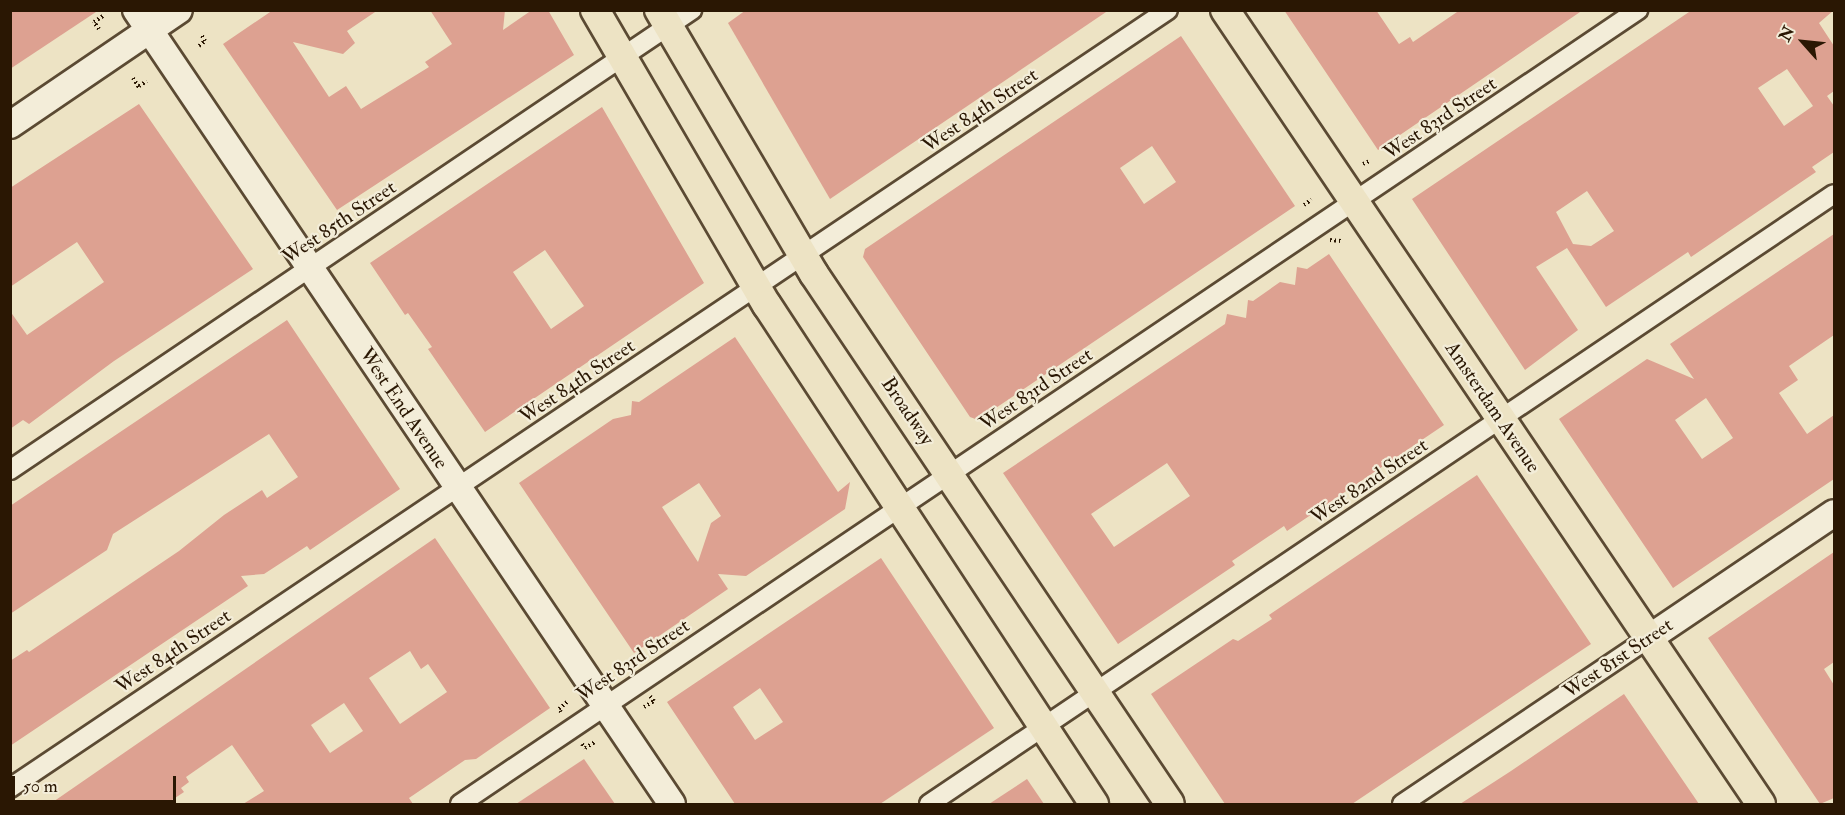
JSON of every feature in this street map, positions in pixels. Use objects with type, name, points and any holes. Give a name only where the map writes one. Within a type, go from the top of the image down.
[{"type":"main road","points":[[595,10],[756,288],[898,509],[1094,804]]},
{"type":"main road","name":"Amsterdam Avenue","points":[[1226,10],[1761,804]]},
{"type":"main road","name":"Broadway","points":[[663,19],[803,256],[1170,804]]},
{"type":"street","points":[[10,125],[143,21],[179,10]]},
{"type":"street","name":"West 85th Street","points":[[10,470],[622,58],[663,19],[692,10]]},
{"type":"street","name":"West 84th Street","points":[[10,788],[1168,10]]},
{"type":"street","name":"West 83rd Street","points":[[460,804],[1638,10]]},
{"type":"street","name":"West End Avenue","points":[[143,21],[672,804]]},
{"type":"street","name":"West 82nd Street","points":[[929,804],[1834,194]]},
{"type":"street","name":"West 81st Street","points":[[1402,804],[1834,513]]},
{"type":"path","points":[[99,29],[94,22],[103,16]]},
{"type":"path","points":[[199,46],[205,42],[201,34]]},
{"type":"path","points":[[133,78],[140,87],[147,81]]},
{"type":"path","points":[[1363,164],[1370,160]]},
{"type":"path","points":[[1305,205],[1311,200]]},
{"type":"path","points":[[1332,242],[1341,241]]},
{"type":"path","points":[[617,668],[625,663]]},
{"type":"path","points":[[559,709],[567,702]]},
{"type":"path","points":[[644,707],[654,702]]},
{"type":"path","points":[[585,748],[595,742]]},
{"type":"building","points":[[10,10],[99,10],[10,69]]},
{"type":"building","points":[[273,10],[378,10],[347,31],[355,43],[343,54],[293,42],[329,97],[346,86],[361,109],[429,67],[425,62],[452,44],[430,10],[505,10],[503,30],[532,10],[548,10],[574,55],[337,210],[223,44]]},
{"type":"building","points":[[746,10],[1109,10],[830,199],[728,23]]},
{"type":"building","points":[[1284,10],[1376,10],[1399,44],[1410,37],[1413,42],[1460,10],[1583,10],[1378,150]]},
{"type":"building","points":[[1692,10],[1834,10],[1819,23],[1834,46],[1834,91],[1827,96],[1834,106],[1834,152],[1812,167],[1816,172],[1691,257],[1688,252],[1606,307],[1567,248],[1536,267],[1578,330],[1525,370],[1412,199]],"holes":[[[1787,69],[1813,106],[1784,126],[1758,88]],[[1587,191],[1614,231],[1591,246],[1573,244],[1556,212]]]},
{"type":"building","points":[[1181,36],[1295,206],[978,420],[970,417],[863,257],[865,249]],"holes":[[[1152,146],[1176,182],[1144,204],[1120,168]]]},
{"type":"building","points":[[139,104],[253,269],[114,361],[29,424],[23,420],[10,429],[10,311],[27,335],[104,282],[77,242],[10,287],[10,188]]},
{"type":"building","points":[[602,107],[704,283],[485,432],[428,349],[432,347],[408,313],[405,315],[370,263]],"holes":[[[545,250],[584,306],[551,329],[513,272]]]},
{"type":"building","points":[[1834,234],[1834,335],[1789,366],[1798,380],[1779,393],[1807,434],[1834,415],[1834,479],[1673,588],[1559,419],[1647,359],[1694,379],[1670,344]],"holes":[[[1706,398],[1733,438],[1702,459],[1675,420]]]},
{"type":"building","points":[[1329,254],[1444,425],[1287,531],[1284,526],[1232,561],[1235,565],[1118,644],[1003,473],[1225,324],[1227,314],[1246,318],[1248,300],[1253,301],[1280,282],[1295,285],[1297,267],[1307,269]],"holes":[[[1167,463],[1190,496],[1114,547],[1091,514]]]},
{"type":"building","points":[[287,320],[400,489],[310,550],[307,546],[264,574],[241,576],[248,586],[10,746],[10,661],[27,650],[29,652],[179,551],[224,515],[262,490],[267,498],[298,477],[269,434],[113,534],[107,550],[10,614],[10,506]]},
{"type":"building","points":[[735,337],[838,492],[850,482],[845,509],[746,576],[718,574],[728,589],[634,653],[519,483],[613,419],[631,415],[632,401],[639,402]],"holes":[[[699,483],[721,516],[711,523],[698,562],[662,507]]]},
{"type":"building","points":[[1477,475],[1591,644],[1352,804],[1225,804],[1151,694],[1233,639],[1238,641],[1272,619],[1269,615]]},
{"type":"building","points":[[435,538],[550,708],[476,759],[465,760],[409,798],[413,804],[243,804],[264,791],[232,745],[186,777],[189,782],[181,788],[184,792],[166,804],[50,804]],"holes":[[[410,651],[421,669],[428,664],[447,692],[400,724],[369,678]],[[344,703],[363,731],[330,753],[311,725]]]},
{"type":"building","points":[[1834,552],[1834,662],[1824,669],[1834,685],[1834,798],[1820,804],[1708,638]]},
{"type":"building","points":[[881,558],[994,728],[880,804],[735,804],[667,702]],"holes":[[[760,688],[783,722],[755,740],[733,707]]]},
{"type":"building","points":[[1624,694],[1699,804],[1460,804],[1511,771]]},
{"type":"building","points":[[584,759],[615,804],[516,804]]},
{"type":"building","points":[[1027,779],[1044,804],[989,804]]}]
